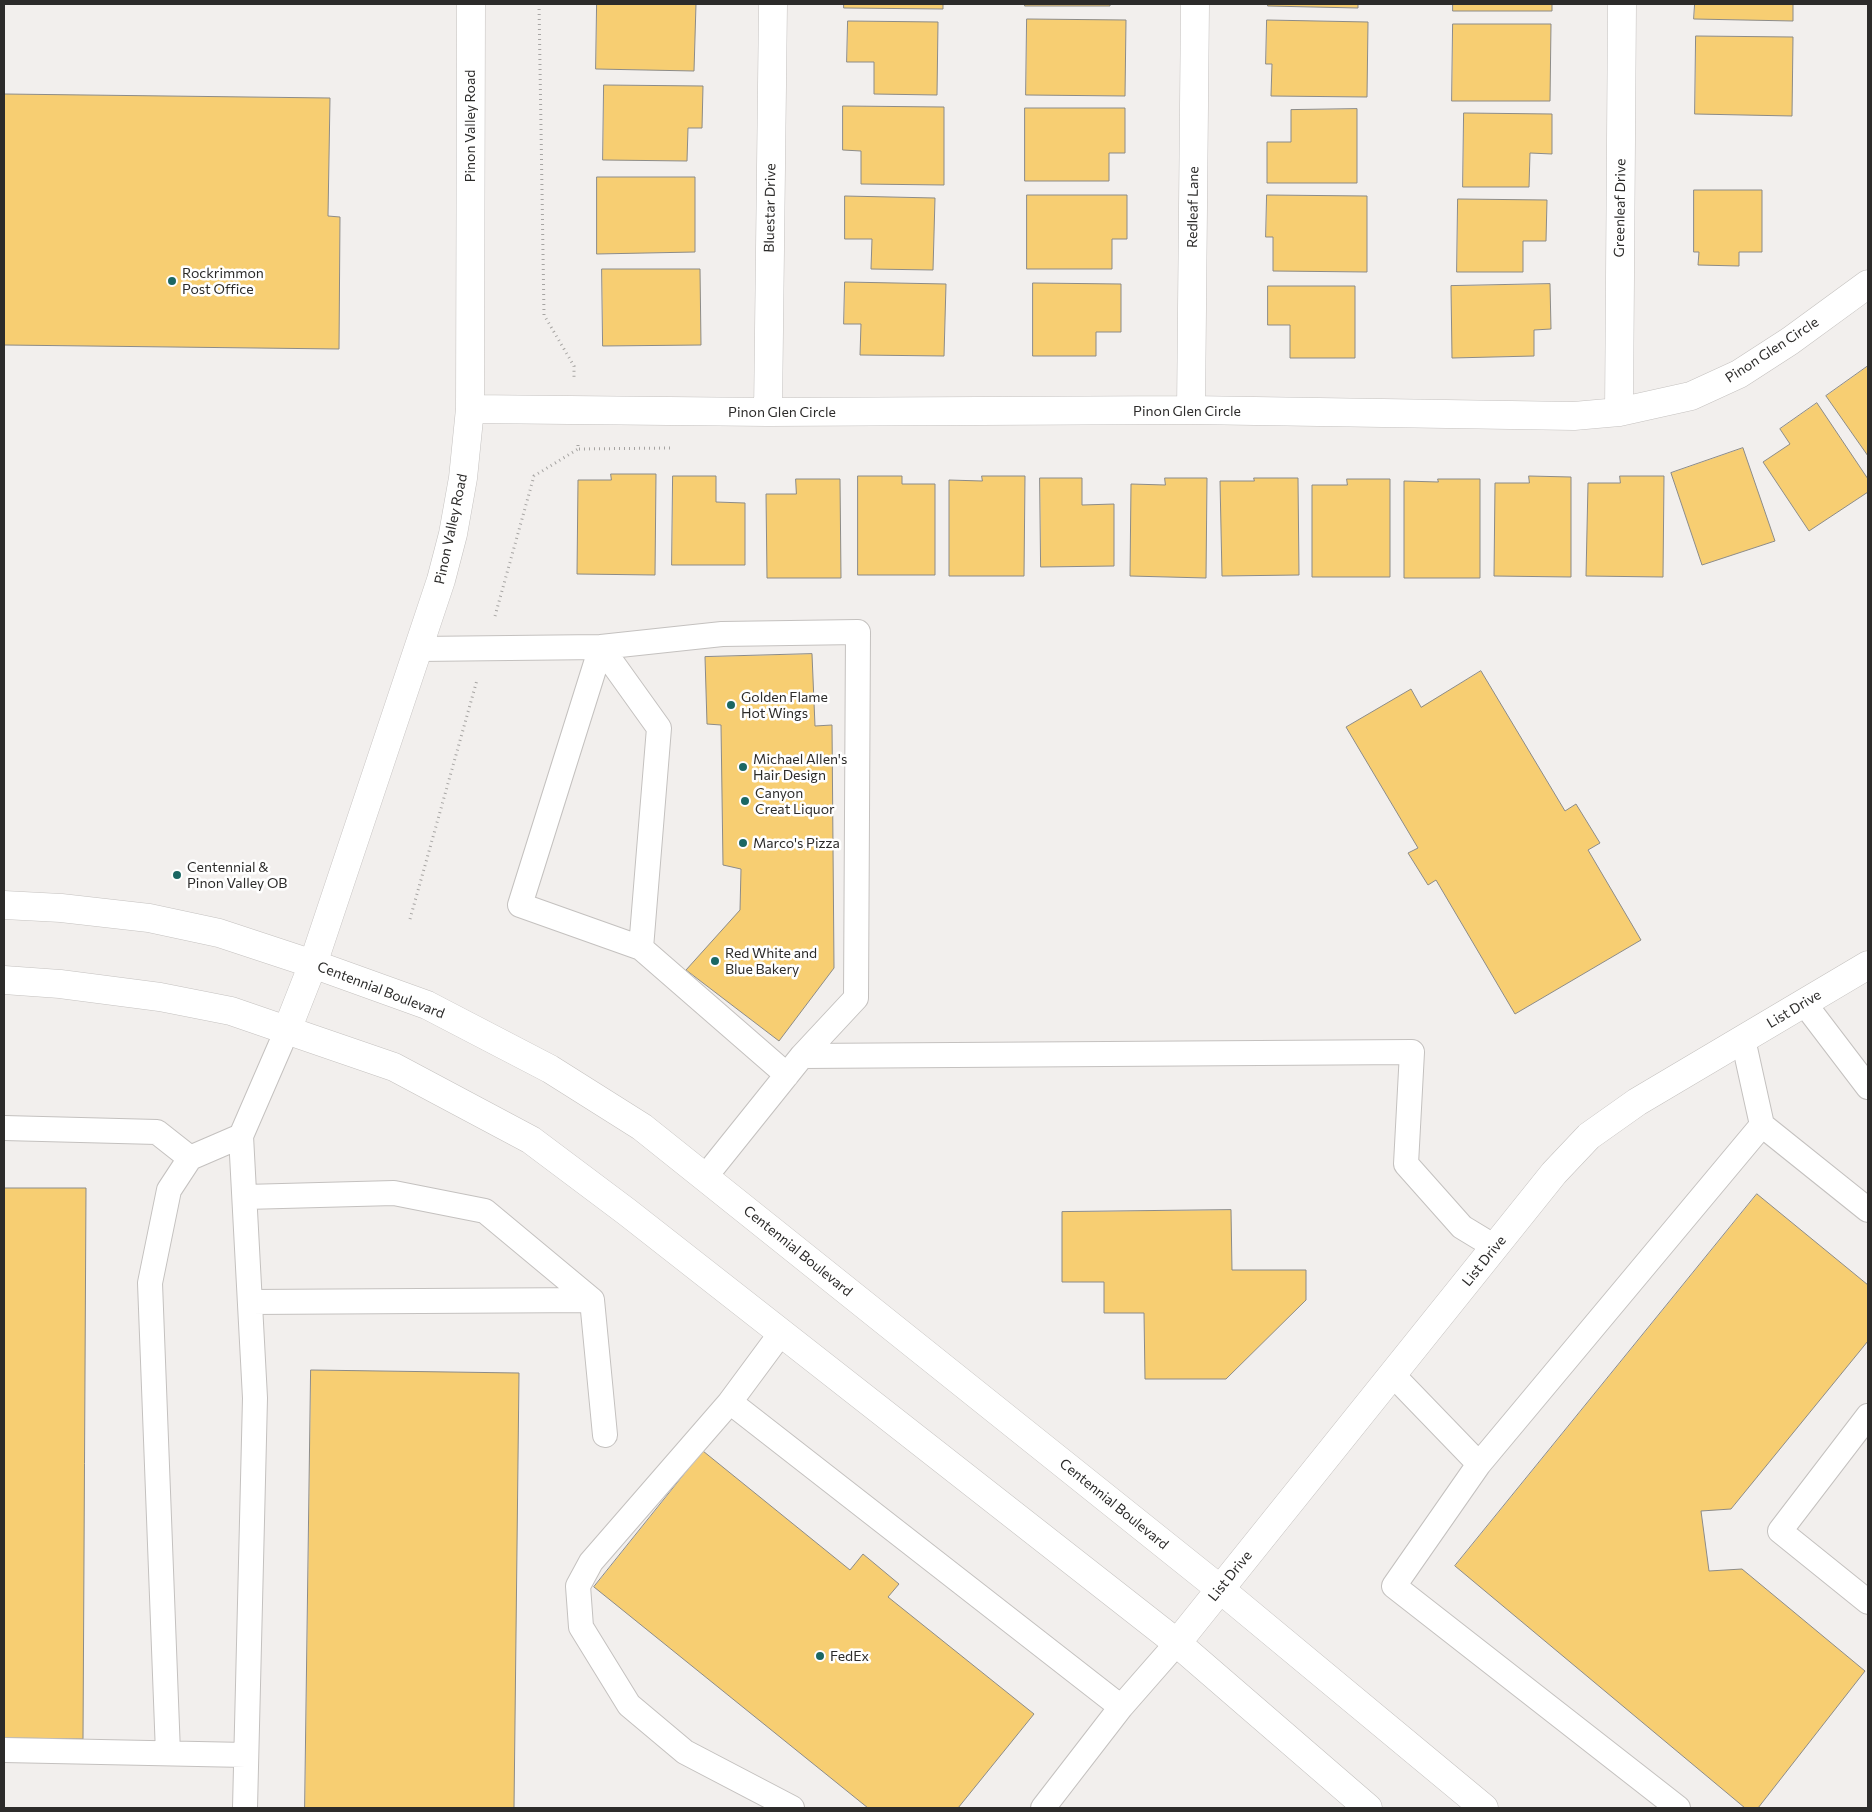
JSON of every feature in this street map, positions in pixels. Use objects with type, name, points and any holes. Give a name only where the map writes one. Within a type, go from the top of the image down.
[{"type":"street","name":"Pinon Valley Road","points":[[287,1030],[313,964],[441,580],[453,534],[463,478],[470,409],[472,4]]},
{"type":"street","name":"Bluestar Drive","points":[[768,412],[773,4]]},
{"type":"street","name":"Redleaf Lane","points":[[1191,410],[1195,4]]},
{"type":"street","name":"Greenleaf Drive","points":[[1619,412],[1622,4]]},
{"type":"street","name":"Pinon Glen Circle","points":[[470,409],[768,412],[1191,410],[1574,416],[1619,412],[1691,396],[1739,374],[1790,341],[1868,284]]},
{"type":"street","name":"Centennial Boulevard","points":[[4,905],[61,908],[149,918],[219,933],[427,1005],[550,1069],[642,1127],[706,1177],[1220,1589],[1484,1808]]},
{"type":"street","name":"List Drive","points":[[1176,1644],[1554,1174],[1589,1136],[1637,1102],[1868,964]]},
{"type":"street","points":[[4,980],[60,984],[160,997],[231,1011],[394,1067],[531,1140],[627,1212],[1176,1644],[1368,1808]]},
{"type":"lane","points":[[418,649],[601,648],[722,634],[858,632],[856,998],[802,1056],[706,1177]]},
{"type":"lane","points":[[601,648],[520,905],[641,948],[787,1075]]},
{"type":"lane","points":[[601,648],[659,728],[641,948]]},
{"type":"lane","points":[[1804,1003],[1868,1087]]},
{"type":"lane","points":[[245,1808],[255,1398],[241,1136],[287,1030]]},
{"type":"lane","points":[[1743,1039],[1762,1125],[1868,1210]]},
{"type":"lane","points":[[802,1056],[1412,1052],[1406,1164],[1462,1227],[1495,1247]]},
{"type":"lane","points":[[1678,1808],[1394,1586],[1479,1464],[1762,1125]]},
{"type":"lane","points":[[4,1128],[157,1132],[190,1158]]},
{"type":"lane","points":[[168,1754],[150,1284],[169,1190],[190,1158],[241,1136]]},
{"type":"lane","points":[[245,1197],[394,1193],[485,1210],[592,1300],[605,1435]]},
{"type":"lane","points":[[250,1302],[592,1300]]},
{"type":"lane","points":[[781,1333],[730,1402],[590,1562],[578,1586],[581,1627],[629,1705],[685,1752],[792,1808]]},
{"type":"lane","points":[[1392,1374],[1479,1464]]},
{"type":"lane","points":[[730,1402],[1121,1707]]},
{"type":"lane","points":[[1868,1416],[1780,1531],[1868,1602]]},
{"type":"lane","points":[[1043,1808],[1121,1707],[1176,1644]]},
{"type":"lane","points":[[4,1750],[246,1755]]},
{"type":"building","points":[[597,4],[696,4],[694,71],[596,69]]},
{"type":"building","points":[[844,4],[943,4],[943,9],[844,8]]},
{"type":"building","points":[[1025,4],[1110,4],[1110,6],[1025,6]]},
{"type":"building","points":[[1268,4],[1358,4],[1358,8],[1268,6]]},
{"type":"building","points":[[1453,4],[1552,4],[1552,11],[1453,11]]},
{"type":"building","points":[[1695,4],[1793,4],[1793,21],[1694,19]]},
{"type":"building","points":[[1027,19],[1126,20],[1125,96],[1026,95]]},
{"type":"building","points":[[1267,20],[1368,22],[1367,97],[1271,96],[1272,64],[1266,64]]},
{"type":"building","points":[[848,21],[938,22],[937,95],[874,94],[874,62],[847,62]]},
{"type":"building","points":[[1453,24],[1551,24],[1550,101],[1452,101]]},
{"type":"building","points":[[1696,36],[1793,37],[1792,116],[1695,114]]},
{"type":"building","points":[[604,85],[703,86],[702,128],[688,128],[687,161],[603,160]]},
{"type":"building","name":"Rockrimmon Post Office","points":[[4,94],[330,98],[328,216],[340,217],[339,349],[4,345]]},
{"type":"building","points":[[843,106],[944,107],[944,185],[861,184],[861,151],[843,150]]},
{"type":"building","points":[[1025,108],[1125,108],[1125,153],[1109,153],[1109,181],[1025,181]]},
{"type":"building","points":[[1357,109],[1357,183],[1267,183],[1267,142],[1291,142],[1291,110]]},
{"type":"building","points":[[1464,113],[1552,114],[1552,154],[1530,153],[1529,187],[1463,187]]},
{"type":"building","points":[[597,177],[695,177],[695,252],[597,254]]},
{"type":"building","points":[[1694,190],[1762,190],[1762,252],[1739,252],[1739,266],[1698,265],[1699,252],[1694,252]]},
{"type":"building","points":[[1027,195],[1127,195],[1127,239],[1112,239],[1112,269],[1027,269]]},
{"type":"building","points":[[1267,195],[1367,196],[1367,272],[1273,271],[1273,237],[1266,237]]},
{"type":"building","points":[[845,196],[935,198],[933,270],[871,269],[872,239],[845,239]]},
{"type":"building","points":[[1458,199],[1547,200],[1546,241],[1523,241],[1523,272],[1457,272]]},
{"type":"building","points":[[602,269],[700,269],[701,345],[603,346]]},
{"type":"building","points":[[845,282],[946,284],[944,356],[860,355],[861,324],[844,324]]},
{"type":"building","points":[[1033,283],[1121,284],[1121,332],[1096,332],[1096,356],[1033,356]]},
{"type":"building","points":[[1550,284],[1551,329],[1534,330],[1534,356],[1452,358],[1451,286]]},
{"type":"building","points":[[1268,286],[1355,286],[1355,358],[1290,358],[1290,325],[1268,325]]},
{"type":"building","points":[[1868,366],[1868,456],[1826,396]]},
{"type":"building","points":[[1817,403],[1868,479],[1868,492],[1809,531],[1763,462],[1790,444],[1780,429]]},
{"type":"building","points":[[1743,448],[1775,541],[1702,565],[1671,473]]},
{"type":"building","points":[[611,474],[656,474],[655,575],[577,574],[578,480],[611,480]]},
{"type":"building","points":[[673,476],[716,476],[716,502],[745,503],[745,565],[672,565]]},
{"type":"building","points":[[858,476],[902,476],[902,484],[935,484],[935,575],[858,575]]},
{"type":"building","points":[[982,476],[1025,476],[1024,576],[949,576],[949,480],[982,481]]},
{"type":"building","points":[[1529,476],[1571,477],[1571,577],[1494,576],[1495,483],[1529,483]]},
{"type":"building","points":[[1620,476],[1664,476],[1663,577],[1586,576],[1588,483],[1620,483]]},
{"type":"building","points":[[1040,478],[1082,478],[1082,505],[1114,504],[1114,566],[1041,567]]},
{"type":"building","points":[[1165,478],[1207,478],[1206,578],[1130,576],[1131,484],[1165,485]]},
{"type":"building","points":[[1254,478],[1298,478],[1299,575],[1222,576],[1220,481],[1254,481]]},
{"type":"building","points":[[796,479],[840,479],[841,578],[767,578],[766,494],[796,494]]},
{"type":"building","points":[[1347,479],[1390,479],[1390,577],[1312,577],[1312,485],[1347,485]]},
{"type":"building","points":[[1438,479],[1480,479],[1480,578],[1404,578],[1404,481],[1438,482]]},
{"type":"building","points":[[812,654],[815,726],[832,725],[834,968],[779,1041],[686,970],[740,910],[741,869],[723,865],[721,725],[707,724],[705,657]]},
{"type":"building","points":[[1481,671],[1565,811],[1576,804],[1600,843],[1588,850],[1641,940],[1515,1014],[1436,880],[1428,885],[1408,853],[1418,848],[1346,727],[1411,689],[1421,707]]},
{"type":"building","points":[[4,1188],[86,1188],[83,1739],[4,1738]]},
{"type":"building","points":[[1757,1194],[1868,1285],[1868,1341],[1731,1509],[1701,1511],[1709,1571],[1742,1569],[1865,1671],[1758,1808],[1745,1808],[1455,1566]]},
{"type":"building","points":[[1231,1210],[1232,1270],[1306,1270],[1306,1300],[1226,1379],[1145,1379],[1144,1313],[1104,1313],[1104,1282],[1062,1282],[1062,1212]]},
{"type":"building","points":[[311,1370],[519,1373],[514,1808],[305,1808]]},
{"type":"building","name":"FedEx","points":[[703,1451],[850,1570],[863,1554],[899,1584],[888,1597],[1034,1714],[958,1808],[868,1808],[594,1587]]},
{"type":"place","name":"Rockrimmon Post Office","points":[[172,281]]},
{"type":"place","name":"Golden Flame Hot Wings","points":[[731,705]]},
{"type":"place","name":"Michael Allen's Hair Design","points":[[743,767]]},
{"type":"place","name":"Canyon Creat Liquor","points":[[745,801]]},
{"type":"place","name":"Marco's Pizza","points":[[743,843]]},
{"type":"place","name":"Centennial & Pinon Valley OB","points":[[177,875]]},
{"type":"place","name":"Red White and Blue Bakery","points":[[715,961]]},
{"type":"place","name":"FedEx","points":[[820,1656]]}]
